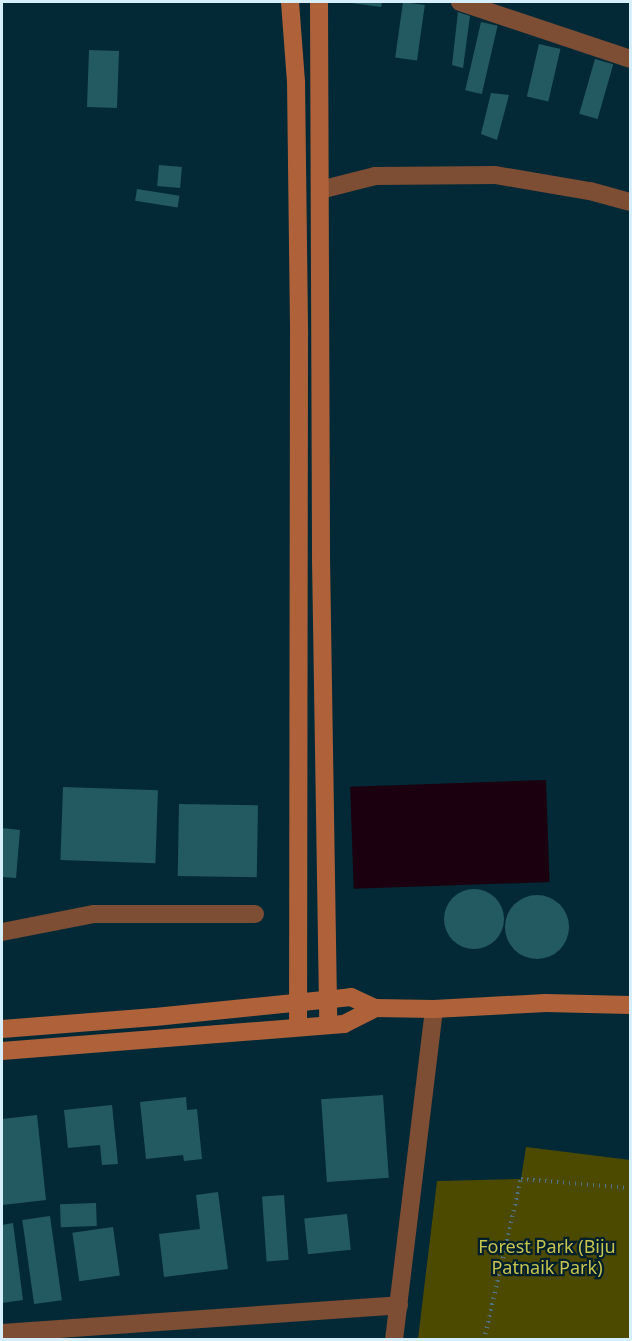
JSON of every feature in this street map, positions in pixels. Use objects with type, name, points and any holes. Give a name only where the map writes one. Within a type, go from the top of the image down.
[{"type":"street","points":[[290,2],[296,81],[298,574],[296,1003],[298,1027]]},
{"type":"street","points":[[319,2],[321,559],[328,1025]]},
{"type":"street","points":[[460,2],[630,59]]},
{"type":"street","points":[[320,190],[375,177],[495,175],[590,191],[630,202]]},
{"type":"street","points":[[2,932],[94,914],[255,914]]},
{"type":"street","points":[[2,1029],[155,1017],[351,997],[375,1008],[434,1010],[546,1003],[630,1005]]},
{"type":"street","points":[[2,1051],[344,1024],[375,1008]]},
{"type":"street","points":[[394,1340],[434,1010]]},
{"type":"street","points":[[2,1333],[399,1305]]},
{"type":"path","points":[[484,1340],[521,1179],[630,1188]]},
{"type":"green space","name":"Forest Park (Biju Patnaik Park)","points":[[526,1147],[630,1160],[630,1339],[418,1339],[437,1181],[521,1179]]},
{"type":"shaded area","points":[[546,780],[550,882],[354,889],[350,787]]},
{"type":"building","points":[[344,2],[382,2],[381,7]]},
{"type":"building","points":[[403,2],[425,5],[417,61],[395,57]]},
{"type":"building","points":[[458,12],[470,16],[463,68],[452,65]]},
{"type":"building","points":[[481,22],[498,26],[482,94],[465,90]]},
{"type":"building","points":[[539,44],[560,49],[548,102],[527,97]]},
{"type":"building","points":[[89,50],[119,51],[117,108],[87,107]]},
{"type":"building","points":[[595,59],[613,64],[598,119],[579,114]]},
{"type":"building","points":[[491,93],[509,95],[497,140],[481,134]]},
{"type":"building","points":[[159,165],[182,167],[180,188],[157,186]]},
{"type":"building","points":[[137,189],[179,196],[178,208],[135,201]]},
{"type":"building","points":[[63,787],[158,790],[155,863],[60,860]]},
{"type":"building","points":[[179,804],[258,805],[257,877],[178,876]]},
{"type":"building","points":[[2,828],[20,830],[16,878],[2,877]]},
{"type":"building","points":[[468,889],[480,889],[491,894],[499,902],[504,919],[502,931],[491,944],[480,949],[468,949],[457,944],[449,936],[444,925],[444,913],[449,902],[457,894]]},
{"type":"building","points":[[531,895],[543,895],[560,904],[567,915],[569,927],[567,939],[560,950],[543,959],[531,959],[519,954],[510,945],[505,933],[505,921],[510,909],[519,900]]},
{"type":"building","points":[[383,1095],[389,1178],[327,1182],[321,1099]]},
{"type":"building","points":[[186,1097],[187,1110],[197,1109],[202,1159],[184,1161],[183,1155],[146,1159],[140,1102]]},
{"type":"building","points":[[112,1105],[118,1164],[102,1165],[100,1145],[68,1148],[64,1110]]},
{"type":"building","points":[[37,1115],[46,1200],[2,1205],[2,1119]]},
{"type":"building","points":[[218,1192],[228,1269],[164,1277],[159,1234],[200,1229],[196,1195]]},
{"type":"building","points":[[284,1195],[289,1260],[267,1261],[262,1197]]},
{"type":"building","points":[[96,1203],[97,1226],[61,1227],[60,1204]]},
{"type":"building","points":[[347,1214],[351,1250],[308,1254],[304,1218]]},
{"type":"building","points":[[50,1216],[62,1300],[34,1304],[22,1220]]},
{"type":"building","points":[[13,1223],[23,1300],[2,1303],[2,1225]]},
{"type":"building","points":[[113,1227],[120,1276],[79,1281],[72,1233]]}]
